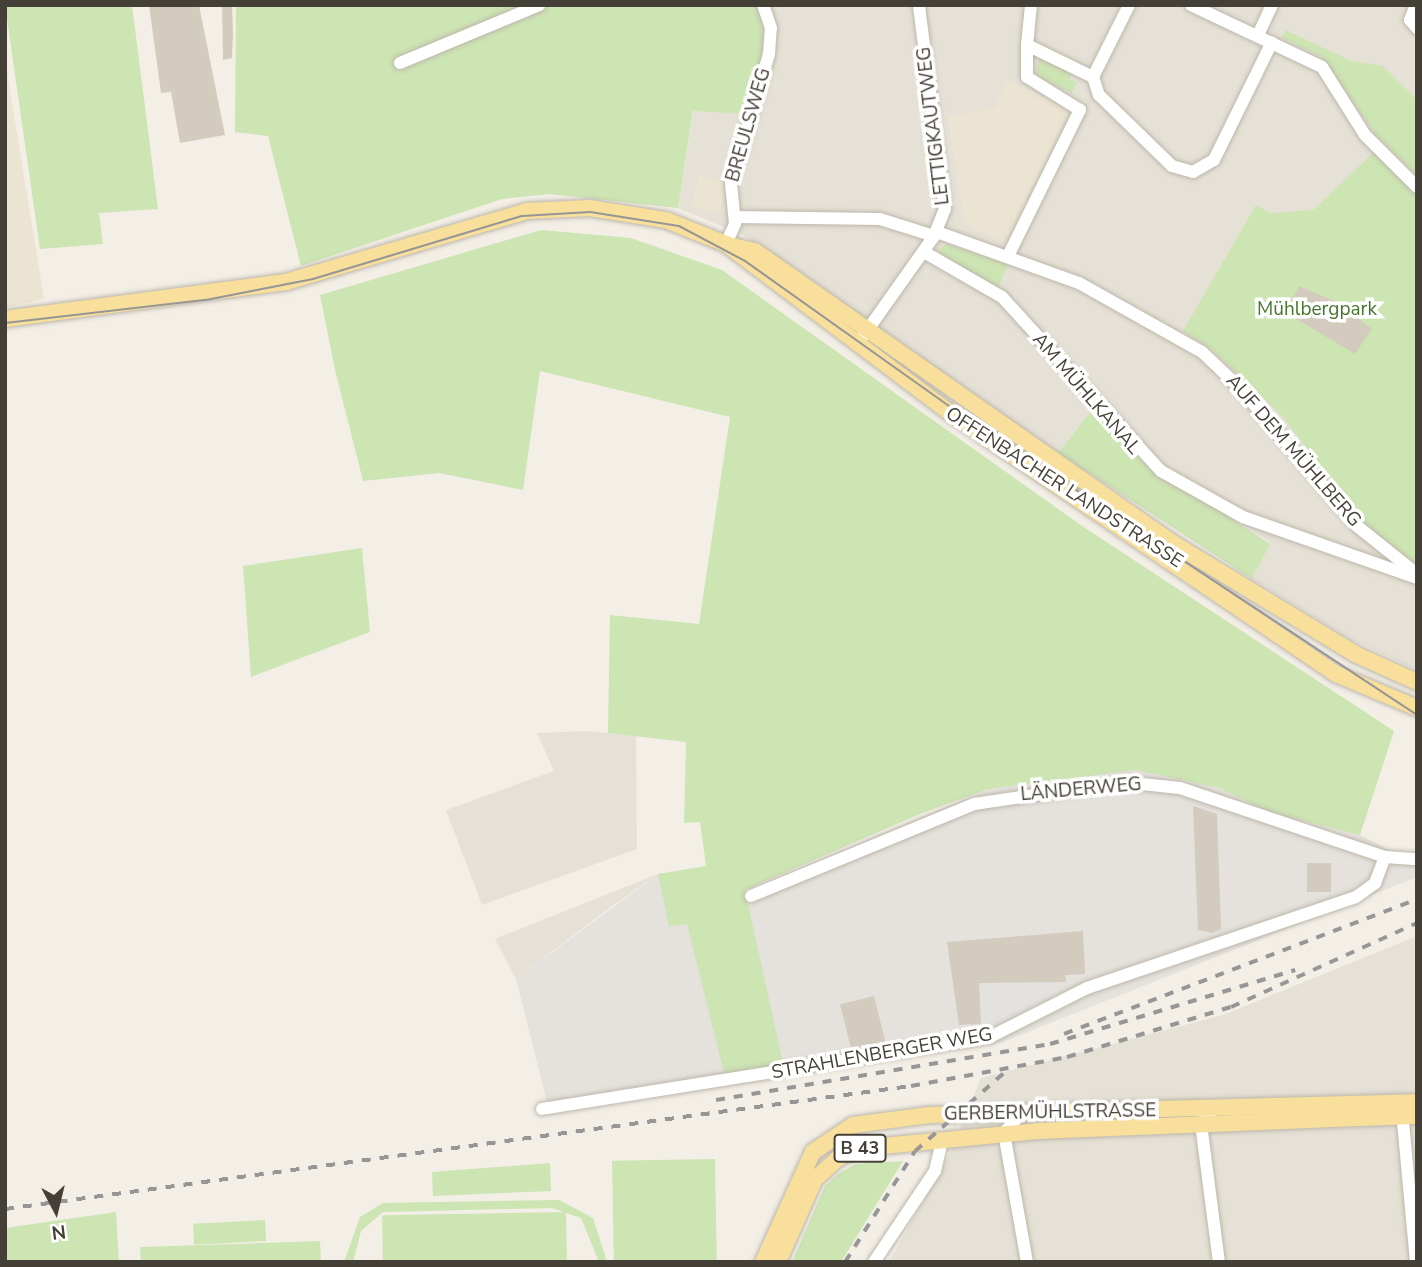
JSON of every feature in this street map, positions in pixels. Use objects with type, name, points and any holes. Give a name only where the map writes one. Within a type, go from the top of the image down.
[{"type":"main road","name":"OFFENBACHER LANDSTRASSE","points":[[5,319],[286,282],[479,221],[540,209],[646,215],[726,244],[1243,610],[1353,684],[1417,708]]},
{"type":"main road","name":"OFFENBACHER LANDSTRASSE","points":[[861,339],[1255,594],[1380,668],[1417,682]]},
{"type":"main road","points":[[1243,610],[1246,598],[1255,594]]},
{"type":"main road","name":"GERBERMÜHLSTRASSE","points":[[763,1262],[813,1152],[837,1131],[876,1120],[1214,1108],[1415,1106]]},
{"type":"main road","name":"GERBERMÜHLSTRASSE","points":[[778,1262],[815,1179],[838,1158],[862,1147],[1004,1133],[1399,1116],[1415,1106]]},
{"type":"main road","points":[[862,1147],[856,1136],[876,1120]]},
{"type":"street","points":[[400,63],[539,5]]},
{"type":"street","name":"BREULSWEG","points":[[726,244],[735,217],[731,183],[769,54],[771,28],[763,5]]},
{"type":"street","name":"LETTIGKAUTWEG","points":[[861,339],[935,234],[946,192],[919,5]]},
{"type":"street","points":[[1009,254],[1080,107],[1027,77],[1031,5]]},
{"type":"street","points":[[1129,5],[1093,77],[1099,95],[1172,166],[1193,172],[1214,160],[1272,42]]},
{"type":"street","points":[[1191,5],[1322,67],[1366,135],[1417,187]]},
{"type":"street","points":[[1258,36],[1272,5]]},
{"type":"street","points":[[1416,5],[1410,20],[1417,28]]},
{"type":"street","points":[[1027,45],[1093,77]]},
{"type":"street","name":"AUF DEM MÜHLBERG","points":[[735,217],[880,219],[1009,254],[1126,305],[1202,352],[1241,389],[1357,526],[1417,576]]},
{"type":"street","name":"AM MÜHLKANAL","points":[[924,252],[1002,297],[1161,471],[1250,520],[1417,576]]},
{"type":"street","name":"LÄNDERWEG","points":[[751,896],[974,804],[1123,782],[1198,793],[1384,857],[1417,859]]},
{"type":"street","name":"STRAHLENBERGER WEG","points":[[542,1109],[990,1037],[1077,992],[1356,897],[1375,883],[1384,857]]},
{"type":"street","points":[[1214,1108],[1201,1124],[1219,1262]]},
{"type":"street","points":[[1020,1115],[1004,1133],[1027,1262]]},
{"type":"street","points":[[1399,1116],[1416,1262]]},
{"type":"street","points":[[874,1262],[935,1171],[942,1141]]},
{"type":"shaded area","points":[[765,5],[1417,5],[1417,670],[1351,640],[1252,579],[1270,543],[1182,484],[1095,406],[1058,453],[743,235],[678,208],[694,109]]},
{"type":"shaded area","points":[[5,59],[44,299],[5,308]]},
{"type":"shaded area","points":[[1007,79],[1070,110],[1006,242],[965,225],[948,117],[995,108]]},
{"type":"shaded area","points":[[699,176],[727,183],[720,213],[692,206]]},
{"type":"shaded area","points":[[587,731],[636,736],[637,849],[482,905],[446,810],[554,771],[537,733]]},
{"type":"shaded area","points":[[1135,770],[1219,788],[1269,812],[1360,835],[1417,864],[1417,877],[1000,1043],[550,1114],[516,979],[658,874],[706,867],[716,904],[989,789]]},
{"type":"shaded area","points":[[658,874],[612,906],[516,979],[495,939]]},
{"type":"shaded area","points":[[1417,936],[1417,1262],[889,1262],[948,1157],[981,1078],[1223,1015]]},
{"type":"shaded area","points":[[1057,980],[1058,992],[981,1034],[979,983]]},
{"type":"green space","points":[[5,5],[132,5],[158,209],[99,213],[103,244],[40,249]]},
{"type":"green space","points":[[236,5],[758,5],[766,23],[764,54],[747,114],[693,111],[678,208],[549,194],[502,199],[301,266],[268,136],[235,132]]},
{"type":"green space","points":[[1285,30],[1351,61],[1383,66],[1417,100],[1417,176],[1380,140],[1320,56],[1282,38]]},
{"type":"green space","points":[[1040,56],[1072,74],[1069,79],[1077,83],[1072,93],[1035,76]]},
{"type":"green space","name":"Mühlbergpark","points":[[1375,151],[1417,194],[1416,564],[1365,524],[1282,416],[1210,348],[1183,331],[1256,205],[1271,213],[1313,210]]},
{"type":"green space","points":[[541,230],[631,238],[722,270],[1082,526],[1394,731],[1360,835],[1269,812],[1219,788],[1135,770],[989,789],[922,813],[745,890],[784,1068],[725,1077],[687,924],[669,927],[658,874],[706,866],[700,822],[684,823],[686,742],[608,733],[610,615],[699,624],[730,417],[540,371],[523,490],[439,473],[363,481],[335,370],[320,295]]},
{"type":"green space","points":[[947,244],[1008,264],[998,288],[941,256],[939,249]]},
{"type":"green space","points":[[1095,406],[1146,461],[1270,544],[1252,579],[1058,453]]},
{"type":"green space","points":[[362,548],[370,632],[251,677],[243,566]]},
{"type":"green space","points":[[715,1159],[717,1262],[614,1262],[612,1161]]},
{"type":"green space","points":[[903,1161],[841,1262],[792,1262],[825,1186],[838,1174],[855,1164]]},
{"type":"green space","points":[[550,1163],[551,1191],[433,1196],[432,1172]]},
{"type":"green space","points":[[559,1200],[593,1218],[607,1262],[599,1262],[581,1218],[552,1208],[383,1212],[361,1231],[353,1262],[344,1262],[360,1217],[383,1203]]},
{"type":"green space","points":[[116,1212],[119,1262],[5,1262],[5,1228]]},
{"type":"green space","points":[[566,1212],[567,1262],[383,1262],[382,1215]]},
{"type":"green space","points":[[265,1220],[266,1241],[194,1245],[193,1224]]},
{"type":"green space","points":[[320,1241],[321,1262],[141,1262],[140,1247]]},
{"type":"building","points":[[149,5],[199,5],[225,135],[180,143],[171,92],[161,93]]},
{"type":"building","points":[[222,5],[232,5],[233,33],[232,58],[223,60]]},
{"type":"building","points":[[1299,286],[1339,303],[1372,329],[1355,354],[1285,312]]},
{"type":"building","points":[[1193,806],[1217,814],[1221,929],[1212,933],[1198,930]]},
{"type":"building","points":[[1307,863],[1331,863],[1331,892],[1307,892]]},
{"type":"building","points":[[1083,931],[1085,974],[1065,975],[1066,982],[979,983],[981,1024],[959,1025],[947,942]]},
{"type":"building","points":[[874,996],[886,1045],[852,1053],[840,1004]]},
{"type":"tram line","points":[[5,323],[211,299],[313,279],[522,216],[590,212],[679,226],[745,261],[952,408],[1417,715]]},
{"type":"railway","points":[[1064,1034],[1417,899]]},
{"type":"railway","points":[[5,1209],[911,1086],[1067,1057],[1231,1007],[1417,923]]},
{"type":"railway","points":[[716,1100],[1050,1044],[1295,970]]},
{"type":"railway","points":[[845,1262],[915,1151],[1005,1072]]}]
